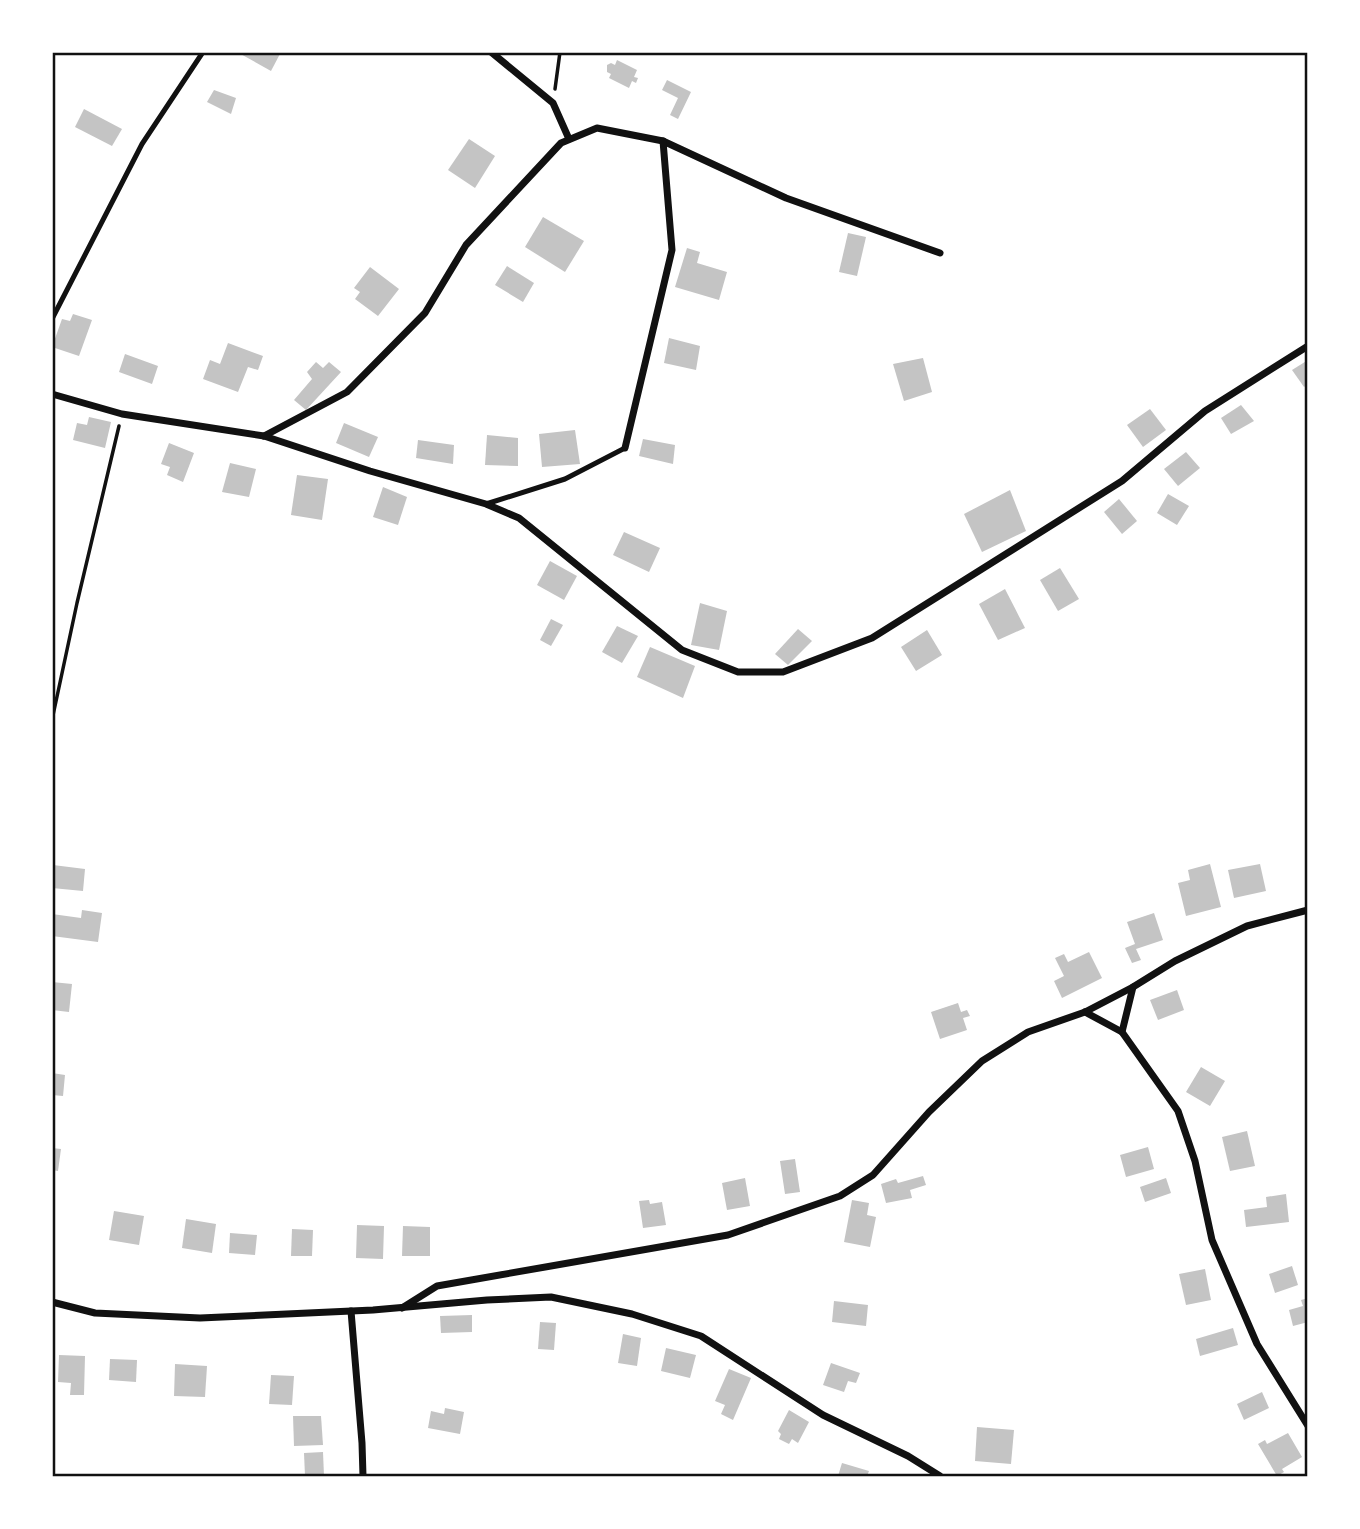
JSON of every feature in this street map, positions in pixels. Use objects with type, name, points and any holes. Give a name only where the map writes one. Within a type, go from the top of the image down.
[{"type":"street","points":[[491,52],[554,103],[565,141]]},
{"type":"street","points":[[264,436],[347,392],[425,313],[466,245],[565,141],[597,128],[663,141],[786,198],[940,253]]},
{"type":"street","points":[[625,448],[672,250],[663,141]]},
{"type":"street","points":[[52,394],[122,414],[264,436],[370,471],[486,504],[519,518],[682,650],[738,672],[783,672],[872,639],[1122,481],[1205,411],[1307,346]]},
{"type":"street","points":[[402,1308],[437,1286],[729,1235],[840,1196],[873,1175],[929,1112],[982,1062],[1028,1032],[1084,1012],[1133,987],[1175,961],[1247,926],[1307,910]]},
{"type":"street","points":[[1122,1032],[1133,987]]},
{"type":"street","points":[[1084,1012],[1122,1032],[1178,1111],[1195,1161],[1212,1240],[1257,1344],[1307,1426]]},
{"type":"street","points":[[52,1302],[95,1313],[200,1318],[551,1297],[632,1314],[701,1336],[823,1415],[908,1456],[940,1476]]},
{"type":"street","points":[[351,1311],[363,1476]]},
{"type":"lane","points":[[52,319],[142,144],[204,52]]},
{"type":"lane","points":[[486,504],[565,479],[625,448]]},
{"type":"path","points":[[554,103],[560,52]]},
{"type":"path","points":[[52,720],[122,414]]},
{"type":"building","points":[[237,52],[281,52],[271,71]]},
{"type":"building","points":[[617,60],[637,70],[634,77],[638,78],[636,83],[632,81],[629,88],[609,78],[611,74],[607,72],[607,65],[615,65]]},
{"type":"building","points":[[667,80],[691,92],[678,119],[670,115],[678,98],[662,90]]},
{"type":"building","points":[[214,90],[236,98],[231,114],[207,102]]},
{"type":"building","points":[[84,109],[122,129],[112,146],[75,127]]},
{"type":"building","points":[[469,139],[495,156],[475,188],[448,170]]},
{"type":"building","points":[[543,217],[584,241],[565,272],[525,247]]},
{"type":"building","points":[[848,233],[866,237],[857,276],[839,272]]},
{"type":"building","points":[[687,248],[700,252],[697,263],[727,272],[719,300],[675,287]]},
{"type":"building","points":[[507,266],[534,283],[523,302],[495,285]]},
{"type":"building","points":[[370,267],[399,289],[378,316],[355,299],[360,292],[354,288]]},
{"type":"building","points":[[73,314],[92,320],[79,356],[52,347],[62,319],[70,321]]},
{"type":"building","points":[[669,338],[700,346],[696,370],[664,363]]},
{"type":"building","points":[[228,343],[263,356],[258,370],[248,367],[238,392],[203,379],[210,360],[220,364]]},
{"type":"building","points":[[125,354],[158,366],[152,384],[119,372]]},
{"type":"building","points":[[923,358],[932,392],[904,401],[893,364]]},
{"type":"building","points":[[1308,360],[1308,384],[1304,387],[1292,370]]},
{"type":"building","points":[[316,362],[323,368],[329,362],[341,372],[306,410],[294,400],[312,379],[307,372]]},
{"type":"building","points":[[1241,405],[1254,421],[1231,434],[1221,418]]},
{"type":"building","points":[[1150,409],[1166,430],[1143,447],[1127,425]]},
{"type":"building","points":[[89,417],[111,422],[105,448],[73,440],[77,423],[87,425]]},
{"type":"building","points":[[344,423],[378,437],[369,457],[336,443]]},
{"type":"building","points":[[575,430],[580,464],[542,467],[539,434]]},
{"type":"building","points":[[487,435],[518,438],[518,466],[485,465]]},
{"type":"building","points":[[643,439],[675,445],[673,464],[639,456]]},
{"type":"building","points":[[418,440],[454,445],[453,464],[416,458]]},
{"type":"building","points":[[169,443],[194,453],[183,482],[167,475],[170,467],[161,464]]},
{"type":"building","points":[[1186,452],[1200,468],[1178,486],[1164,469]]},
{"type":"building","points":[[230,463],[256,469],[249,497],[222,492]]},
{"type":"building","points":[[297,475],[328,479],[322,520],[291,515]]},
{"type":"building","points":[[383,487],[407,497],[398,525],[373,517]]},
{"type":"building","points":[[1010,490],[1026,531],[982,552],[964,514]]},
{"type":"building","points":[[1168,494],[1189,506],[1177,525],[1157,513]]},
{"type":"building","points":[[1119,499],[1137,521],[1122,534],[1104,512]]},
{"type":"building","points":[[624,532],[660,548],[649,572],[613,555]]},
{"type":"building","points":[[550,561],[577,576],[564,600],[537,585]]},
{"type":"building","points":[[1060,568],[1079,599],[1058,611],[1040,580]]},
{"type":"building","points":[[1005,589],[1025,628],[998,640],[979,604]]},
{"type":"building","points":[[700,603],[727,611],[719,650],[691,645]]},
{"type":"building","points":[[551,619],[563,625],[551,646],[540,640]]},
{"type":"building","points":[[617,626],[638,636],[622,663],[602,652]]},
{"type":"building","points":[[798,629],[812,641],[788,665],[775,654]]},
{"type":"building","points":[[927,630],[942,655],[916,671],[901,647]]},
{"type":"building","points":[[650,647],[695,666],[683,698],[637,677]]},
{"type":"building","points":[[1210,864],[1221,907],[1186,916],[1178,883],[1190,880],[1188,870]]},
{"type":"building","points":[[1260,864],[1266,891],[1234,898],[1228,870]]},
{"type":"building","points":[[53,865],[85,869],[83,891],[52,888]]},
{"type":"building","points":[[82,910],[102,913],[98,942],[52,936],[52,914],[81,918]]},
{"type":"building","points":[[1154,913],[1163,940],[1136,949],[1141,960],[1132,963],[1125,948],[1135,944],[1127,922]]},
{"type":"building","points":[[1089,952],[1102,978],[1062,998],[1054,981],[1064,976],[1055,958],[1064,954],[1068,962]]},
{"type":"building","points":[[52,982],[72,984],[69,1012],[52,1010]]},
{"type":"building","points":[[1177,990],[1184,1010],[1158,1020],[1150,1000]]},
{"type":"building","points":[[958,1003],[961,1012],[967,1010],[970,1016],[963,1018],[967,1030],[940,1039],[931,1012]]},
{"type":"building","points":[[1201,1067],[1225,1081],[1210,1106],[1186,1092]]},
{"type":"building","points":[[52,1073],[65,1075],[63,1096],[52,1095]]},
{"type":"building","points":[[1247,1131],[1255,1166],[1230,1171],[1222,1137]]},
{"type":"building","points":[[1148,1147],[1154,1169],[1126,1177],[1120,1155]]},
{"type":"building","points":[[52,1148],[61,1149],[58,1171],[52,1170]]},
{"type":"building","points":[[795,1159],[800,1192],[785,1194],[780,1161]]},
{"type":"building","points":[[923,1176],[926,1185],[910,1190],[912,1198],[886,1203],[881,1184],[896,1179],[898,1183]]},
{"type":"building","points":[[745,1178],[750,1206],[727,1210],[722,1183]]},
{"type":"building","points":[[1166,1178],[1171,1193],[1145,1202],[1140,1187]]},
{"type":"building","points":[[1286,1194],[1289,1222],[1246,1227],[1244,1210],[1267,1207],[1266,1197]]},
{"type":"building","points":[[649,1200],[650,1204],[662,1202],[666,1225],[643,1228],[639,1201]]},
{"type":"building","points":[[852,1200],[869,1203],[867,1215],[876,1217],[870,1247],[844,1242]]},
{"type":"building","points":[[114,1211],[144,1216],[139,1245],[109,1240]]},
{"type":"building","points":[[186,1219],[216,1224],[212,1253],[182,1248]]},
{"type":"building","points":[[357,1225],[384,1226],[383,1259],[356,1258]]},
{"type":"building","points":[[403,1226],[430,1227],[430,1256],[402,1256]]},
{"type":"building","points":[[292,1229],[313,1230],[312,1256],[291,1256]]},
{"type":"building","points":[[230,1233],[257,1235],[255,1255],[229,1253]]},
{"type":"building","points":[[1292,1266],[1298,1285],[1275,1293],[1269,1274]]},
{"type":"building","points":[[1205,1269],[1211,1300],[1186,1305],[1179,1274]]},
{"type":"building","points":[[1308,1298],[1308,1322],[1293,1326],[1289,1310],[1303,1306],[1301,1300]]},
{"type":"building","points":[[834,1301],[868,1305],[866,1326],[832,1322]]},
{"type":"building","points":[[472,1315],[472,1332],[441,1333],[440,1316]]},
{"type":"building","points":[[540,1322],[556,1323],[554,1350],[538,1349]]},
{"type":"building","points":[[1233,1328],[1238,1345],[1200,1356],[1196,1339]]},
{"type":"building","points":[[623,1334],[641,1338],[637,1366],[618,1363]]},
{"type":"building","points":[[666,1348],[696,1355],[690,1378],[661,1371]]},
{"type":"building","points":[[59,1355],[85,1356],[84,1395],[70,1395],[71,1383],[58,1382]]},
{"type":"building","points":[[110,1359],[137,1360],[136,1382],[109,1380]]},
{"type":"building","points":[[831,1363],[860,1373],[856,1383],[848,1381],[844,1392],[823,1385]]},
{"type":"building","points":[[175,1364],[207,1366],[205,1397],[174,1396]]},
{"type":"building","points":[[729,1369],[751,1378],[733,1420],[721,1414],[725,1405],[715,1401]]},
{"type":"building","points":[[271,1375],[294,1376],[292,1405],[269,1404]]},
{"type":"building","points":[[1262,1392],[1269,1408],[1244,1420],[1237,1404]]},
{"type":"building","points":[[445,1408],[464,1412],[460,1434],[428,1428],[431,1411],[444,1414]]},
{"type":"building","points":[[789,1410],[809,1422],[798,1443],[792,1439],[789,1444],[779,1439],[781,1434],[778,1431]]},
{"type":"building","points":[[293,1416],[321,1416],[323,1445],[294,1446]]},
{"type":"building","points":[[977,1427],[1014,1430],[1011,1464],[975,1461]]},
{"type":"building","points":[[1288,1433],[1302,1457],[1282,1469],[1284,1472],[1277,1476],[1258,1444],[1265,1440],[1267,1444]]},
{"type":"building","points":[[323,1452],[324,1476],[305,1476],[304,1453]]},
{"type":"building","points":[[842,1463],[869,1471],[867,1476],[838,1476]]}]
